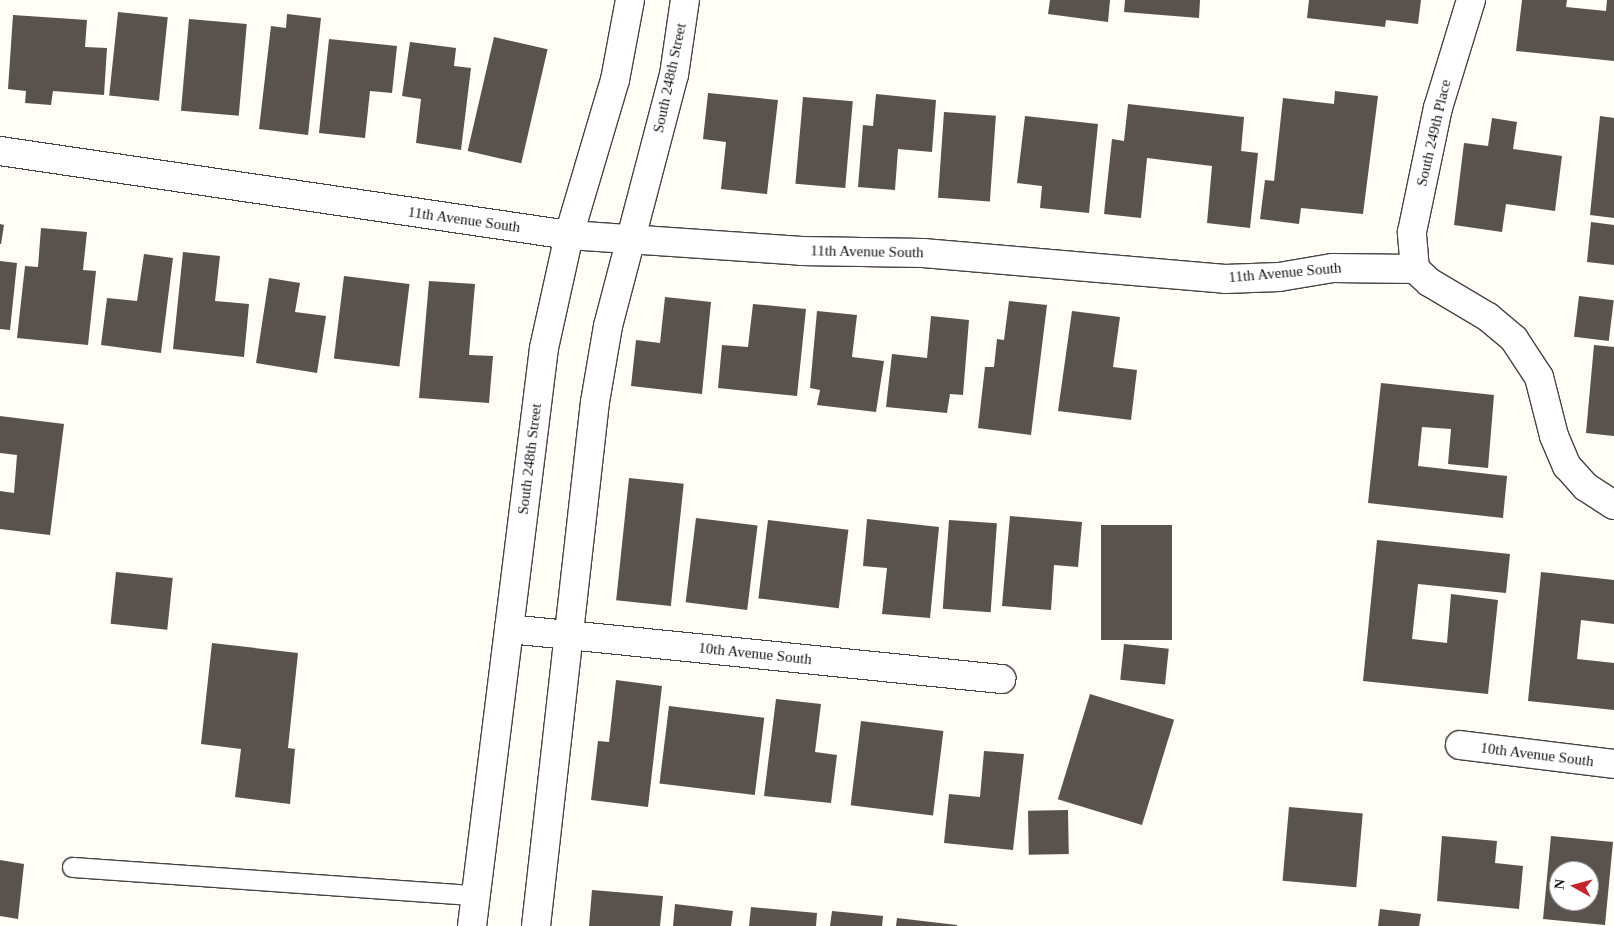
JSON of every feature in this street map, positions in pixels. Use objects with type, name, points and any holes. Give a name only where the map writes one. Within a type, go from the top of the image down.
[{"type":"street","name":"South 248th Street","points":[[472,926],[544,348],[569,235],[615,80],[630,0]]},
{"type":"street","name":"South 248th Street","points":[[536,926],[595,402],[608,326],[674,75],[685,0]]},
{"type":"street","name":"South 249th Place","points":[[1414,269],[1412,232],[1436,117],[1471,0]]},
{"type":"street","name":"11th Avenue South","points":[[0,151],[569,235],[800,251],[922,253],[1226,279],[1279,276],[1333,268],[1414,269]]},
{"type":"street","points":[[1414,269],[1429,282],[1488,318],[1514,339],[1539,377],[1554,436],[1567,466],[1586,488],[1614,506]]},
{"type":"street","name":"10th Avenue South","points":[[508,629],[1001,679]]},
{"type":"street","name":"10th Avenue South","points":[[1460,745],[1614,764]]},
{"type":"lane","points":[[72,867],[476,895]]},
{"type":"building","points":[[1050,0],[1110,0],[1108,22],[1048,14]]},
{"type":"building","points":[[1125,0],[1200,0],[1199,18],[1124,12]]},
{"type":"building","points":[[1309,0],[1421,0],[1418,24],[1386,20],[1385,27],[1307,18]]},
{"type":"building","points":[[1522,0],[1567,0],[1566,7],[1606,11],[1607,0],[1614,0],[1614,61],[1516,51]]},
{"type":"building","points":[[118,12],[168,17],[159,101],[109,96]]},
{"type":"building","points":[[287,14],[321,18],[308,135],[259,129],[271,26],[286,28]]},
{"type":"building","points":[[13,15],[87,20],[85,47],[107,48],[104,95],[53,91],[51,105],[25,103],[26,91],[8,89]]},
{"type":"building","points":[[189,19],[247,24],[239,116],[181,111]]},
{"type":"building","points":[[494,37],[548,49],[521,163],[468,151]]},
{"type":"building","points":[[329,39],[397,46],[392,93],[370,91],[365,138],[319,133]]},
{"type":"building","points":[[410,42],[456,48],[454,66],[471,68],[461,150],[416,143],[421,99],[402,96]]},
{"type":"building","points":[[1335,91],[1378,96],[1363,214],[1301,208],[1299,224],[1260,219],[1265,180],[1274,181],[1283,98],[1334,104]]},
{"type":"building","points":[[708,93],[778,100],[767,194],[721,189],[726,142],[703,139]]},
{"type":"building","points":[[876,94],[936,100],[932,152],[898,149],[895,190],[858,187],[863,125],[873,126]]},
{"type":"building","points":[[803,97],[853,101],[845,188],[795,184]]},
{"type":"building","points":[[1128,104],[1244,117],[1241,151],[1258,153],[1250,228],[1207,223],[1212,166],[1147,158],[1141,218],[1104,214],[1112,139],[1124,141]]},
{"type":"building","points":[[944,112],[996,116],[990,201],[938,198]]},
{"type":"building","points":[[1025,116],[1098,124],[1089,213],[1040,208],[1042,186],[1017,183]]},
{"type":"building","points":[[1600,116],[1614,118],[1614,218],[1590,215]]},
{"type":"building","points":[[1492,118],[1517,122],[1513,149],[1562,156],[1555,211],[1506,204],[1502,232],[1454,225],[1464,143],[1488,146]]},
{"type":"building","points":[[1591,222],[1614,225],[1614,265],[1587,262]]},
{"type":"building","points":[[0,224],[4,225],[1,244],[0,244]]},
{"type":"building","points":[[41,228],[87,232],[83,270],[96,271],[88,345],[17,338],[25,266],[38,267]]},
{"type":"building","points":[[183,252],[220,256],[215,301],[249,304],[244,357],[173,349]]},
{"type":"building","points":[[144,254],[173,258],[161,353],[101,345],[107,298],[137,301]]},
{"type":"building","points":[[0,261],[17,263],[10,330],[0,329]]},
{"type":"building","points":[[344,276],[410,284],[399,366],[334,358]]},
{"type":"building","points":[[269,278],[300,283],[295,312],[326,316],[317,373],[256,363]]},
{"type":"building","points":[[429,281],[475,284],[469,355],[493,356],[489,403],[419,398]]},
{"type":"building","points":[[1579,296],[1614,300],[1609,341],[1574,337]]},
{"type":"building","points":[[665,297],[711,302],[702,394],[631,386],[636,340],[660,343]]},
{"type":"building","points":[[1009,301],[1047,305],[1031,435],[978,428],[985,367],[994,367],[997,339],[1004,340]]},
{"type":"building","points":[[753,304],[806,309],[797,396],[718,388],[722,345],[748,347]]},
{"type":"building","points":[[817,311],[857,315],[852,357],[884,361],[876,412],[817,405],[820,390],[810,388]]},
{"type":"building","points":[[1072,311],[1120,317],[1113,367],[1137,370],[1131,420],[1058,411]]},
{"type":"building","points":[[931,316],[969,320],[963,395],[950,394],[947,413],[886,407],[892,354],[927,358]]},
{"type":"building","points":[[1594,345],[1614,347],[1614,436],[1586,433]]},
{"type":"building","points":[[1381,383],[1494,395],[1488,468],[1448,464],[1451,429],[1422,427],[1418,466],[1507,476],[1503,518],[1368,503]]},
{"type":"building","points":[[0,416],[64,424],[50,535],[0,529],[0,491],[14,493],[17,455],[0,453]]},
{"type":"building","points":[[629,478],[684,484],[671,606],[616,600]]},
{"type":"building","points":[[1010,516],[1082,522],[1078,567],[1054,565],[1051,610],[1002,606]]},
{"type":"building","points":[[696,518],[758,526],[747,610],[686,602]]},
{"type":"building","points":[[867,519],[939,527],[930,618],[882,614],[887,568],[863,566]]},
{"type":"building","points":[[768,520],[848,530],[839,608],[758,598]]},
{"type":"building","points":[[949,520],[997,523],[991,612],[943,609]]},
{"type":"building","points":[[1101,525],[1172,525],[1172,640],[1101,640]]},
{"type":"building","points":[[1377,540],[1510,554],[1506,593],[1418,584],[1412,639],[1447,643],[1451,594],[1498,600],[1488,694],[1363,681]]},
{"type":"building","points":[[116,572],[173,578],[167,630],[111,624]]},
{"type":"building","points":[[1541,572],[1614,580],[1614,624],[1581,620],[1577,659],[1614,663],[1614,710],[1528,701]]},
{"type":"building","points":[[212,643],[298,653],[288,748],[295,749],[290,804],[235,797],[241,749],[201,744]]},
{"type":"building","points":[[1124,644],[1169,649],[1165,685],[1120,680]]},
{"type":"building","points":[[616,680],[662,686],[648,807],[591,800],[598,741],[609,742]]},
{"type":"building","points":[[1090,694],[1174,720],[1142,825],[1058,799]]},
{"type":"building","points":[[776,699],[821,704],[815,752],[837,755],[831,803],[764,796]]},
{"type":"building","points":[[669,706],[764,718],[755,795],[659,783]]},
{"type":"building","points":[[861,721],[943,731],[933,815],[851,805]]},
{"type":"building","points":[[984,751],[1024,754],[1013,850],[944,843],[949,794],[980,797]]},
{"type":"building","points":[[1289,807],[1363,813],[1356,887],[1283,881]]},
{"type":"building","points":[[1068,810],[1069,854],[1029,855],[1028,811]]},
{"type":"building","points":[[1442,836],[1497,841],[1495,863],[1523,866],[1519,909],[1437,901]]},
{"type":"building","points":[[1551,836],[1613,842],[1605,925],[1543,919]]},
{"type":"building","points":[[0,860],[24,864],[18,919],[0,916]]},
{"type":"building","points":[[592,890],[663,896],[660,926],[589,926]]},
{"type":"building","points":[[675,904],[733,911],[731,926],[673,926]]},
{"type":"building","points":[[751,907],[817,913],[816,926],[749,926]]},
{"type":"building","points":[[1380,909],[1421,914],[1419,926],[1378,926]]},
{"type":"building","points":[[832,911],[883,916],[882,926],[830,926]]},
{"type":"building","points":[[897,918],[957,925],[957,926],[896,926]]}]
